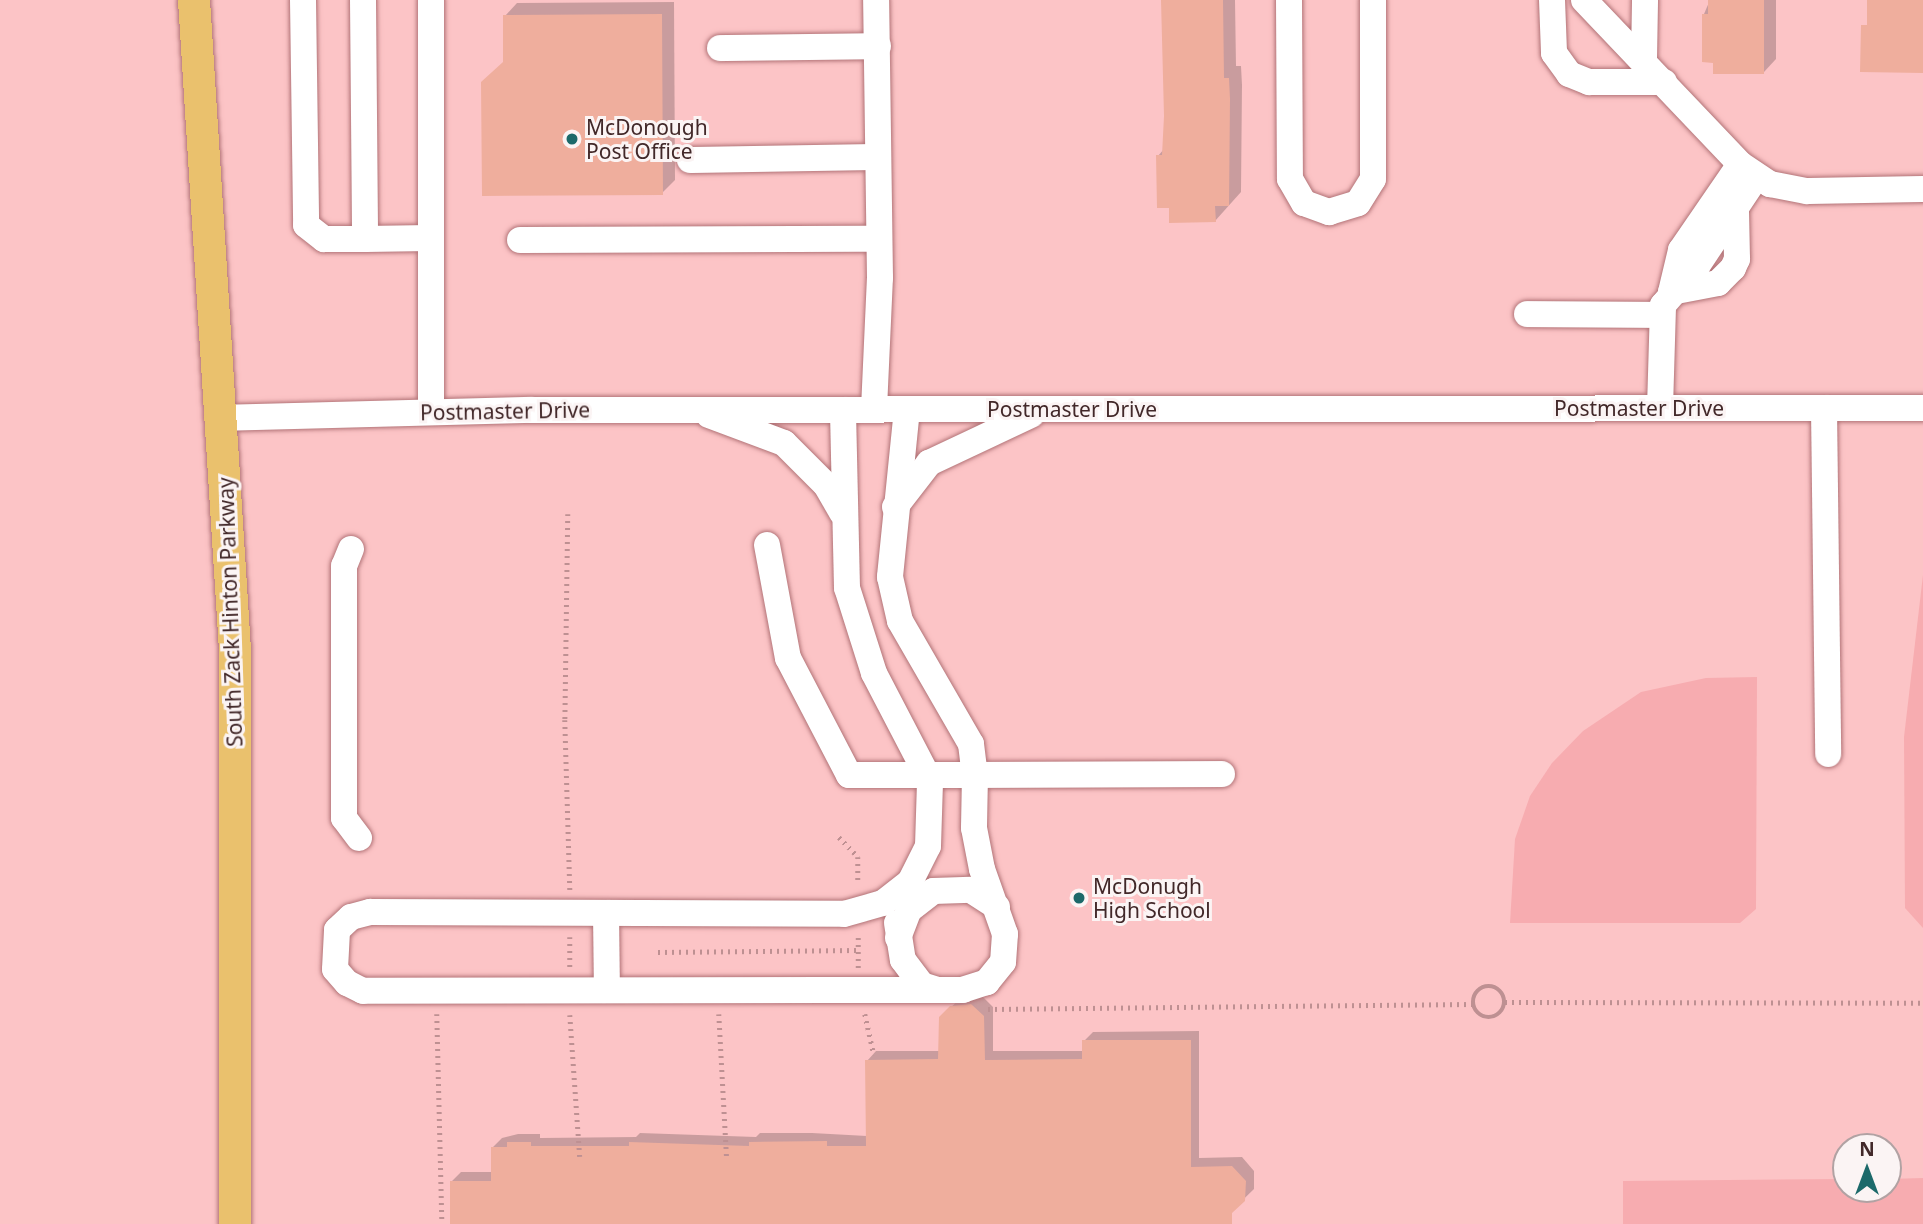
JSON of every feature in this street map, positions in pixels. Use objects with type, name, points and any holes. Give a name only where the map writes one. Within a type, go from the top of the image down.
[{"type":"main road","name":"South Zack Hinton Parkway","points":[[194,0],[235,649],[235,1224]]},
{"type":"street","points":[[303,0],[306,225],[324,239],[430,238]]},
{"type":"street","points":[[363,0],[365,239]]},
{"type":"street","points":[[431,0],[431,412]]},
{"type":"street","points":[[874,409],[879,239],[876,0]]},
{"type":"street","points":[[1289,0],[1290,179],[1304,203],[1329,212],[1359,203],[1374,179],[1373,0]]},
{"type":"street","points":[[1552,0],[1554,53],[1569,74],[1589,82],[1664,82]]},
{"type":"street","points":[[1584,0],[1749,170],[1778,186],[1808,191],[1923,189]]},
{"type":"street","points":[[1644,59],[1645,0]]},
{"type":"street","points":[[720,48],[878,46]]},
{"type":"street","points":[[690,160],[877,157]]},
{"type":"street","points":[[1527,314],[1665,304],[1697,266],[1736,212],[1749,170]]},
{"type":"street","points":[[1660,408],[1665,304],[1681,250],[1749,170]]},
{"type":"street","points":[[520,240],[879,239]]},
{"type":"street","points":[[1824,408],[1828,754]]},
{"type":"street","name":"Postmaster Drive","points":[[221,418],[431,412],[695,410],[1923,408]]},
{"type":"street","points":[[907,409],[894,508],[890,577],[900,621],[971,744],[975,775],[974,828],[982,869],[997,907],[1005,934],[1003,962],[987,982],[963,990],[363,991],[347,983],[335,969],[333,950],[337,930],[351,917],[370,912],[844,914],[896,896],[971,890],[997,907]]},
{"type":"street","points":[[894,508],[929,463],[1044,409]]},
{"type":"street","points":[[695,410],[784,443],[827,485],[842,514]]},
{"type":"street","points":[[843,410],[842,514],[846,588],[874,673],[927,775],[928,846],[896,896],[898,938],[911,973],[922,985],[937,990]]},
{"type":"street","points":[[767,545],[774,561],[776,600],[798,682],[849,775],[1222,774]]},
{"type":"street","points":[[351,548],[344,566],[344,818],[359,838]]},
{"type":"street","points":[[898,938],[909,910],[933,891]]},
{"type":"street","points":[[606,913],[607,990]]},
{"type":"path","points":[[568,514],[565,720],[570,899]]},
{"type":"path","points":[[839,837],[858,857],[858,892]]},
{"type":"path","points":[[570,926],[570,974]]},
{"type":"path","points":[[858,926],[858,973]]},
{"type":"path","points":[[658,952],[858,950]]},
{"type":"path","points":[[1491,986],[1499,989],[1505,1002],[1498,1015],[1488,1017],[1476,1010],[1474,1000],[1479,989],[1491,986]]},
{"type":"path","points":[[1505,1002],[1923,1003]]},
{"type":"path","points":[[570,1004],[580,1157]]},
{"type":"path","points":[[437,1010],[442,1224]]},
{"type":"path","points":[[719,1010],[727,1160]]},
{"type":"path","points":[[864,1011],[874,1055]]},
{"type":"shaded area","points":[[1923,575],[1923,928],[1905,908],[1904,737]]},
{"type":"shaded area","points":[[1757,677],[1756,909],[1740,923],[1510,923],[1515,839],[1530,796],[1552,763],[1583,731],[1641,692],[1706,678]]},
{"type":"shaded area","points":[[1923,1178],[1923,1224],[1623,1224],[1623,1181],[1832,1179],[1832,1203],[1902,1203],[1902,1179]]},
{"type":"building","points":[[1161,0],[1223,0],[1224,78],[1229,78],[1230,99],[1229,206],[1215,206],[1216,222],[1169,223],[1169,208],[1157,208],[1156,155],[1162,155],[1164,116]]},
{"type":"building","points":[[1708,0],[1764,0],[1764,74],[1713,74],[1713,63],[1702,62],[1702,14],[1708,14]]},
{"type":"building","points":[[1867,0],[1923,0],[1923,73],[1860,72],[1861,25],[1867,25]]},
{"type":"building","name":"McDonough Post Office","points":[[662,14],[663,195],[482,196],[481,82],[503,62],[503,15]]},
{"type":"building","points":[[971,1004],[984,1016],[985,1060],[1082,1059],[1082,1040],[1191,1040],[1191,1167],[1232,1166],[1246,1181],[1245,1201],[1232,1213],[1232,1224],[450,1224],[450,1181],[491,1181],[491,1147],[507,1147],[507,1142],[531,1142],[531,1146],[629,1146],[629,1142],[749,1146],[749,1142],[827,1141],[827,1146],[866,1146],[865,1060],[938,1059],[939,1017],[950,1006]]},
{"type":"place","name":"McDonough Post Office","points":[[572,139]]},
{"type":"place","name":"McDonugh High School","points":[[1079,898]]}]
